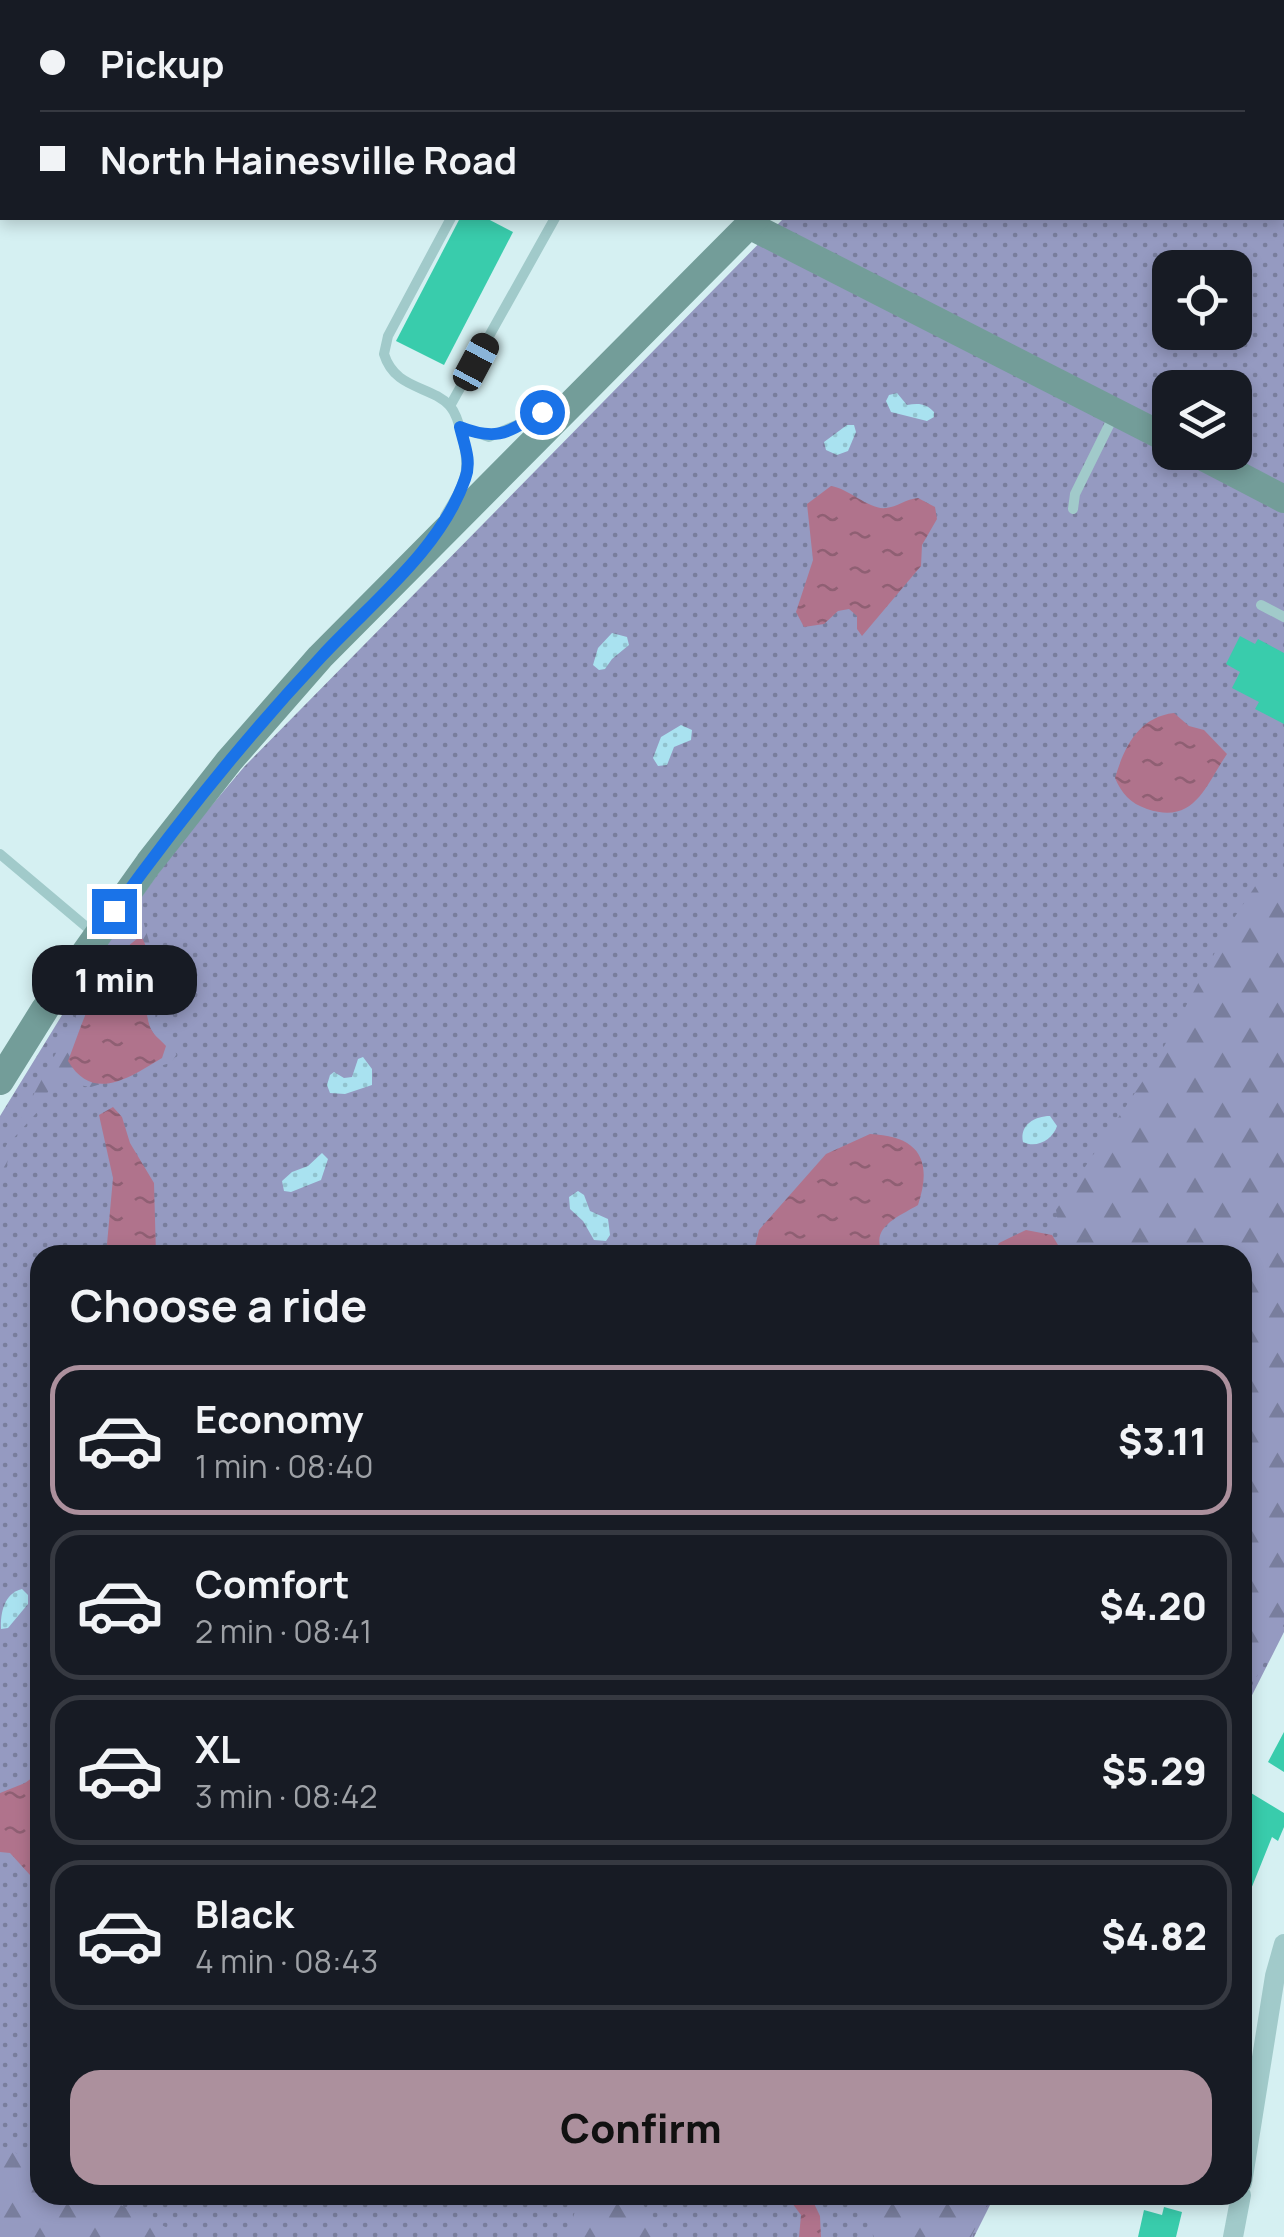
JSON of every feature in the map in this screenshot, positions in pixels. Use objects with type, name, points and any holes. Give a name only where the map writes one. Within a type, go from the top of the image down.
[{"type":"main road","points":[[0,1081],[45,1008],[149,863],[229,761],[320,657],[574,401],[746,220],[1152,431]]},
{"type":"main road","points":[[1228,470],[1284,499]]},
{"type":"street","points":[[1252,2122],[1284,1944]]},
{"type":"street","points":[[1233,2237],[1239,2205]]},
{"type":"lane","points":[[423,554],[465,480],[469,462],[450,406],[398,376],[384,354],[388,336],[450,220]]},
{"type":"lane","points":[[450,406],[554,220]]},
{"type":"lane","points":[[460,427],[489,437],[574,401]]},
{"type":"lane","points":[[1073,509],[1075,494],[1115,412]]},
{"type":"lane","points":[[1260,605],[1284,617]]},
{"type":"lane","points":[[0,854],[97,936]]},
{"type":"green space","points":[[782,220],[1284,220],[1284,1632],[1252,1695],[1252,1245],[30,1245],[30,2205],[990,2205],[974,2237],[0,2237],[0,1116],[94,963],[180,843],[244,767]]},
{"type":"green space","points":[[1264,873],[1284,881],[1284,1624],[1252,1686],[1252,1245],[1061,1245],[1056,1210],[1155,1063],[1232,921]]},
{"type":"green space","points":[[133,910],[142,917],[156,965],[156,1023],[177,1055],[170,1063],[91,1087],[53,1081],[40,1109],[11,1141],[0,1189],[0,1157]]},
{"type":"green space","points":[[0,2145],[30,2160],[30,2205],[120,2205],[186,2237],[0,2237]]},
{"type":"green space","points":[[577,2205],[644,2205],[672,2237],[567,2237]]},
{"type":"green space","points":[[861,2205],[987,2205],[971,2237],[874,2237]]},
{"type":"sand","points":[[897,393],[907,405],[928,407],[934,417],[927,421],[891,412],[886,401],[889,395]]},
{"type":"sand","points":[[847,425],[854,425],[856,432],[848,451],[837,455],[826,450],[824,442]]},
{"type":"sand","points":[[612,633],[627,637],[629,645],[605,669],[599,670],[593,665],[598,648]]},
{"type":"sand","points":[[681,725],[692,730],[691,740],[674,747],[667,765],[658,766],[653,758],[661,737]]},
{"type":"sand","points":[[363,1057],[372,1069],[372,1085],[345,1094],[330,1093],[330,1075],[334,1072],[344,1078],[352,1077],[358,1059]]},
{"type":"sand","points":[[1050,1116],[1057,1126],[1052,1135],[1044,1142],[1023,1142],[1023,1131],[1029,1123]]},
{"type":"sand","points":[[322,1153],[328,1159],[321,1180],[284,1191],[282,1181]]},
{"type":"sand","points":[[578,1191],[584,1195],[590,1211],[608,1219],[610,1235],[606,1241],[594,1240],[570,1209],[569,1197]]},
{"type":"sand","points":[[22,1589],[28,1595],[28,1604],[8,1628],[1,1629],[7,1599]]},
{"type":"water","points":[[831,486],[880,508],[918,498],[935,507],[937,519],[922,545],[921,566],[862,636],[857,629],[857,616],[849,609],[838,611],[824,624],[804,627],[796,612],[813,560],[807,504]]},
{"type":"water","points":[[1174,713],[1189,726],[1204,730],[1227,754],[1197,800],[1177,812],[1163,813],[1131,801],[1115,778],[1128,745],[1142,727]]},
{"type":"water","points":[[141,936],[148,958],[147,1016],[151,1030],[166,1046],[162,1058],[112,1083],[89,1081],[68,1061],[104,976]]},
{"type":"water","points":[[113,1107],[122,1117],[130,1143],[154,1183],[156,1245],[107,1245],[113,1178],[99,1115]]},
{"type":"water","points":[[870,1134],[911,1145],[918,1153],[924,1175],[918,1205],[888,1224],[880,1245],[755,1245],[759,1230],[826,1154]]},
{"type":"water","points":[[1026,1230],[1052,1235],[1058,1245],[998,1245]]},
{"type":"water","points":[[30,1779],[30,1875],[10,1853],[0,1852],[0,1793]]},
{"type":"water","points":[[794,2205],[815,2205],[820,2216],[821,2237],[799,2237],[801,2215]]},
{"type":"building","points":[[459,220],[490,220],[513,232],[444,365],[396,341]]},
{"type":"building","points":[[1240,636],[1255,644],[1258,639],[1284,653],[1284,724],[1255,709],[1259,702],[1232,688],[1240,672],[1226,664]]},
{"type":"building","points":[[1284,1732],[1284,1772],[1268,1762]]},
{"type":"building","points":[[1252,1794],[1284,1813],[1278,1841],[1272,1837],[1252,1887]]},
{"type":"building","points":[[1164,2207],[1182,2212],[1176,2237],[1138,2237],[1144,2210],[1162,2215]]},
{"type":"route","points":[[114,911],[229,761],[320,657],[423,554],[465,480],[469,462],[460,427],[489,437],[516,428],[542,412]]}]
